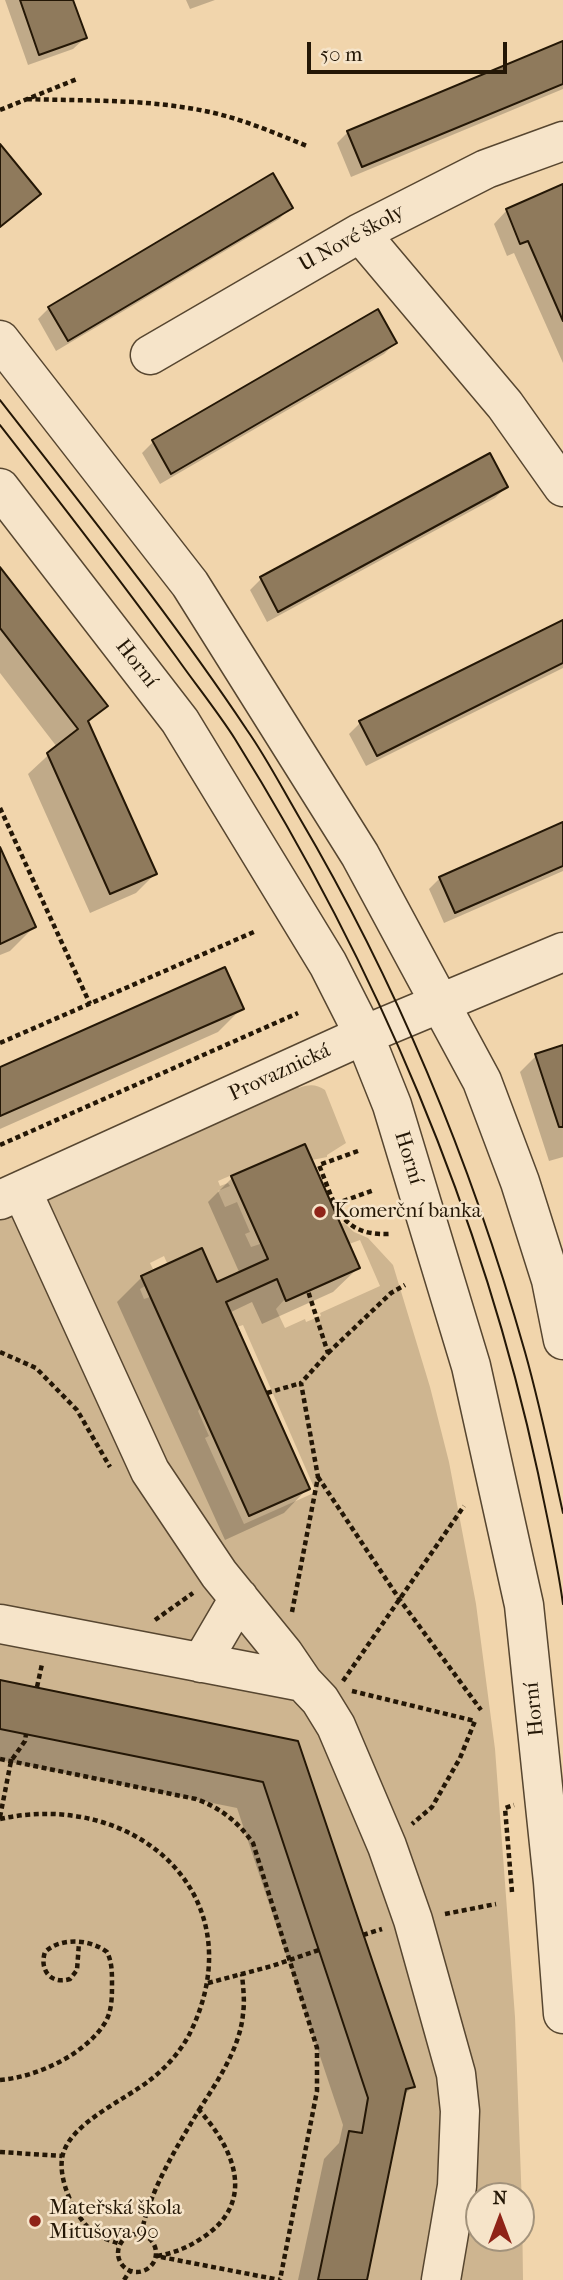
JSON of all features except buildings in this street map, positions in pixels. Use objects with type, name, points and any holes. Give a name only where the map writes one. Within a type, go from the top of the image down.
[{"type":"street","name":"U Nové školy","points":[[150,355],[360,233],[486,169],[563,141]]},
{"type":"street","points":[[360,233],[505,405],[563,487]]},
{"type":"street","points":[[0,340],[190,584],[360,855],[482,1081],[520,1182],[551,1280],[563,1340]]},
{"type":"street","name":"Horní","points":[[0,488],[180,721],[328,964],[363,1035],[392,1105],[471,1366],[524,1605],[553,1882],[563,2014]]},
{"type":"street","name":"Provaznická","points":[[11,1195],[363,1035],[563,952]]},
{"type":"street","points":[[11,1195],[150,1471],[229,1586],[309,1675],[335,1726],[387,1846],[412,1920],[456,2074],[460,2111],[457,2186],[441,2280]]},
{"type":"street","points":[[201,1663],[229,1586]]},
{"type":"street","points":[[0,1624],[201,1663],[309,1675]]},
{"type":"path","points":[[0,110],[77,79]]},
{"type":"path","points":[[27,99],[145,102],[196,109],[255,125],[307,146]]},
{"type":"path","points":[[0,808],[90,1004]]},
{"type":"path","points":[[0,1043],[256,932]]},
{"type":"path","points":[[0,1145],[298,1013]]},
{"type":"path","points":[[358,1151],[319,1165],[343,1219],[357,1230],[389,1234]]},
{"type":"path","points":[[335,1204],[374,1190]]},
{"type":"path","points":[[267,1393],[301,1383],[328,1353],[391,1293],[405,1285]]},
{"type":"path","points":[[308,1291],[328,1353]]},
{"type":"path","points":[[0,1352],[36,1368],[76,1410],[111,1470]]},
{"type":"path","points":[[301,1383],[318,1477],[309,1675]]},
{"type":"path","points":[[318,1477],[400,1600],[481,1710]]},
{"type":"path","points":[[309,1675],[400,1600],[464,1506]]},
{"type":"path","points":[[117,1647],[229,1586]]},
{"type":"path","points":[[37,1687],[44,1655]]},
{"type":"path","points":[[26,1734],[25,1741],[11,1761],[0,1818],[36,1813],[74,1815],[103,1821],[127,1830],[152,1845],[170,1861],[195,1899],[208,1948],[208,1983],[203,2006],[188,2036],[164,2068],[71,2137],[62,2156],[64,2180],[75,2212],[96,2234],[120,2244]]},
{"type":"path","points":[[0,1759],[196,1799],[213,1805],[229,1816],[243,1829],[257,1853],[291,1960],[317,2048],[318,2069],[317,2091],[280,2280],[157,2256]]},
{"type":"path","points":[[505,1808],[512,1892]]},
{"type":"path","points":[[412,1920],[496,1904]]},
{"type":"path","points":[[0,2080],[34,2073],[64,2059],[79,2049],[106,2021],[112,1997],[110,1959],[107,1952],[99,1946],[79,1943],[59,1943],[47,1949],[43,1964],[47,1974],[64,1981],[73,1976],[77,1966],[79,1943]]},
{"type":"path","points":[[208,1983],[318,1950]]},
{"type":"path","points":[[141,2234],[150,2198],[162,2172],[227,2061],[240,2029],[244,2003],[242,1974]]},
{"type":"path","points":[[157,2256],[187,2247],[222,2224],[236,2190],[232,2163],[212,2125],[199,2110]]},
{"type":"path","points":[[0,2152],[62,2156]]},
{"type":"path","points":[[141,2234],[151,2239],[157,2250],[153,2265],[145,2271],[130,2271],[119,2260],[120,2244],[128,2235],[141,2234]]},
{"type":"path","points":[[124,2280],[130,2271]]},
{"type":"shaded area","points":[[295,1077],[299,1088],[312,1085],[325,1090],[346,1143],[327,1157],[312,1160],[303,1144],[218,1181],[220,1186],[228,1183],[230,1186],[218,1191],[225,1207],[237,1202],[250,1232],[245,1234],[251,1247],[260,1244],[267,1259],[216,1282],[201,1248],[167,1263],[164,1256],[150,1263],[153,1269],[140,1275],[145,1286],[140,1289],[144,1299],[150,1297],[200,1409],[198,1411],[209,1436],[205,1438],[244,1524],[316,1492],[243,1325],[237,1327],[226,1302],[276,1278],[285,1299],[276,1309],[285,1328],[305,1319],[306,1322],[321,1316],[320,1313],[380,1286],[360,1240],[349,1244],[339,1224],[344,1223],[354,1232],[368,1238],[393,1265],[430,1387],[449,1462],[476,1604],[495,1749],[515,2017],[521,2182],[465,2182],[465,2252],[523,2252],[523,2280],[0,2280],[0,1208]]},
{"type":"tram line","points":[[0,400],[158,604],[254,740],[369,945],[429,1077],[481,1213],[530,1372],[563,1513]]},
{"type":"tram line","points":[[0,425],[134,599],[235,739],[334,912],[378,1002],[455,1186],[487,1280],[515,1376],[538,1473],[563,1604]]},
{"type":"place","name":"Komerční banka","points":[[320,1212]]},
{"type":"place","name":"Mateřská škola Mitušova 90","points":[[35,2221]]}]
